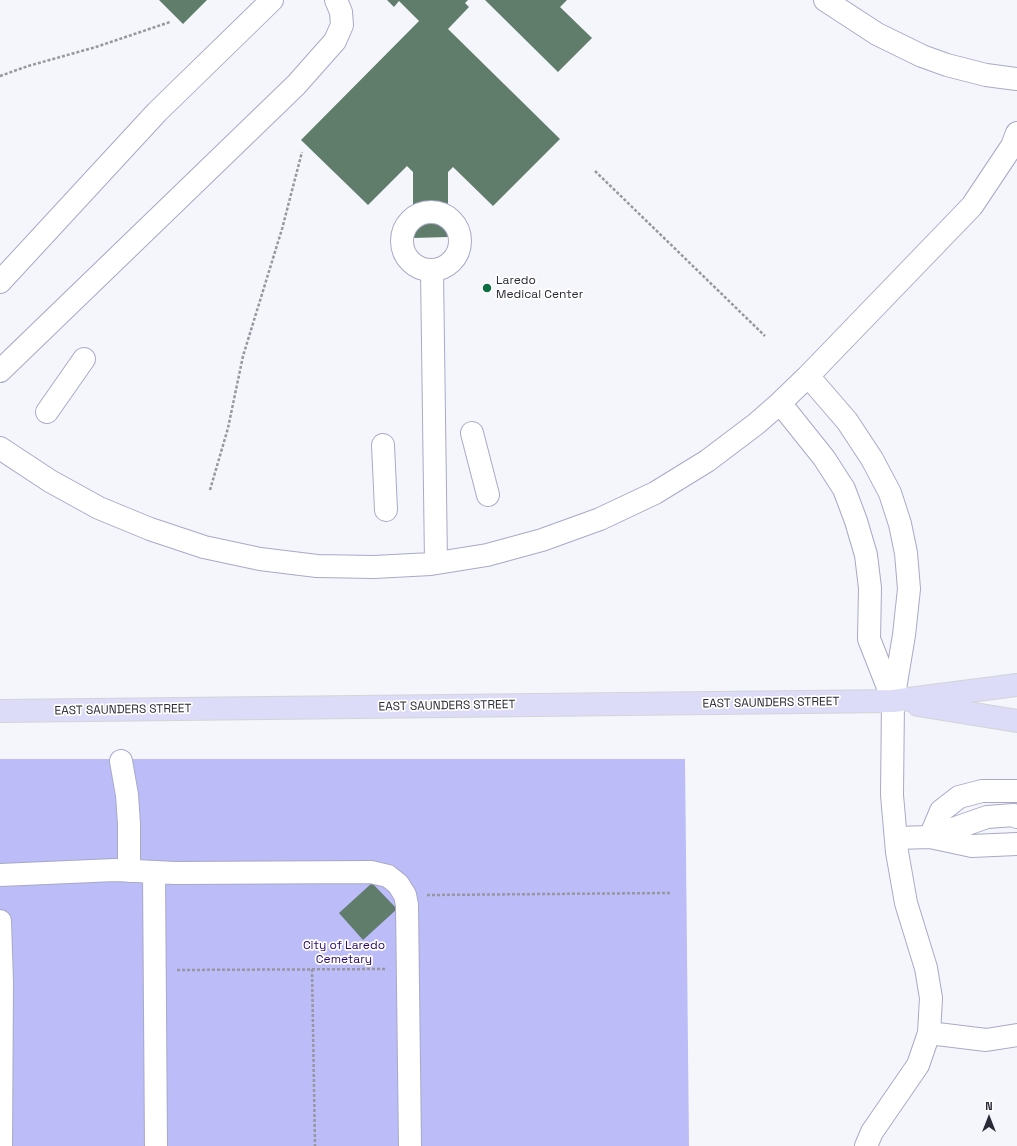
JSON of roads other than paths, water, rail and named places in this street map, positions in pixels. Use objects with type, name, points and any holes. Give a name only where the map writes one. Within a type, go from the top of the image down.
[{"type":"main road","name":"EAST SAUNDERS STREET","points":[[0,711],[893,702],[1017,685]]},
{"type":"main road","name":"EAST SAUNDERS STREET","points":[[893,702],[1017,721]]},
{"type":"street","points":[[0,282],[157,112],[272,0]]},
{"type":"street","points":[[0,371],[296,84],[326,52],[335,41],[342,25],[341,12],[336,0]]},
{"type":"street","points":[[825,0],[877,34],[922,56],[947,65],[986,75],[1017,79]]},
{"type":"street","points":[[0,448],[50,481],[99,508],[150,529],[204,547],[260,559],[317,566],[374,567],[436,562],[487,555],[542,540],[600,520],[655,493],[707,461],[756,424],[808,376],[972,206],[1012,146],[1017,133]]},
{"type":"street","points":[[432,271],[436,562]]},
{"type":"street","points":[[47,412],[84,359]]},
{"type":"street","points":[[808,376],[847,421],[872,459],[890,493],[900,524],[906,553],[909,589],[904,635],[893,702],[892,795],[897,852],[906,903],[926,968],[931,998],[929,1033],[918,1065],[872,1132],[866,1146]]},
{"type":"street","points":[[780,403],[824,458],[844,488],[866,555],[870,588],[869,639],[893,702]]},
{"type":"street","points":[[472,433],[488,495]]},
{"type":"street","points":[[382,445],[386,510]]},
{"type":"street","points":[[121,761],[127,796],[129,824],[129,871]]},
{"type":"street","points":[[930,837],[941,811],[959,797],[982,791],[1017,791]]},
{"type":"street","points":[[930,837],[987,817],[1017,817]]},
{"type":"street","points":[[896,838],[930,837],[972,846],[1017,844]]},
{"type":"street","points":[[0,875],[115,870],[174,873],[371,872],[388,876],[398,884],[405,895],[407,905],[410,1146]]},
{"type":"street","points":[[154,872],[156,1146]]},
{"type":"street","points":[[0,921],[2,982],[2,1146]]},
{"type":"street","points":[[929,1033],[986,1040],[1017,1035]]},
{"type":"place","name":"Laredo Medical Center","points":[[487,288]]},
{"type":"park label","name":"City of Laredo Cemetary","points":[[344,953]]}]
